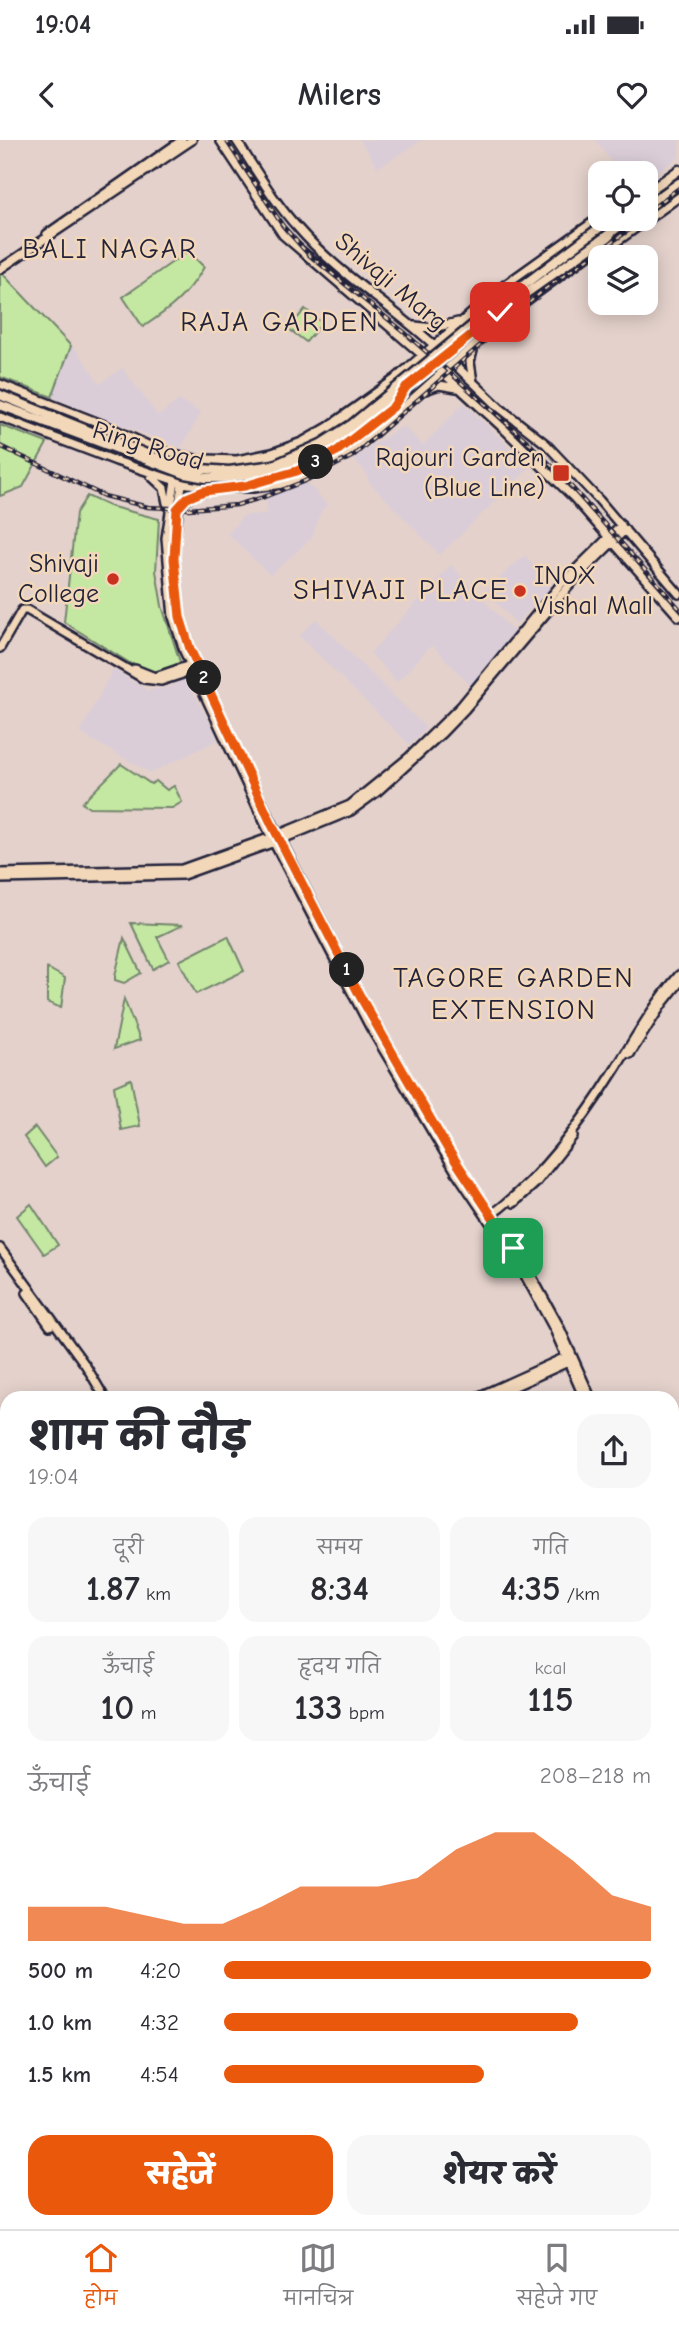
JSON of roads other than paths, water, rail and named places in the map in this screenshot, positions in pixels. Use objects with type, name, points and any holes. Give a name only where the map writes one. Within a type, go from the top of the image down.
[{"type":"main road","points":[[658,185],[679,170]]},
{"type":"main road","points":[[658,198],[679,183]]},
{"type":"main road","points":[[0,395],[187,468],[207,471],[249,470],[296,457],[351,425],[496,306],[595,231]]},
{"type":"main road","points":[[0,405],[185,474],[227,478],[276,471],[316,454],[354,430],[500,312],[615,231]]},
{"type":"main road","points":[[245,486],[297,471],[337,451],[393,407],[406,387]]},
{"type":"main road","points":[[182,456],[207,464],[260,461],[298,449],[332,430],[350,416],[377,403]]},
{"type":"street","points":[[0,267],[182,140]]},
{"type":"street","points":[[0,267],[192,140]]},
{"type":"street","name":"Shivaji Marg","points":[[220,140],[283,235],[442,372],[574,498],[679,617]]},
{"type":"street","name":"Shivaji Marg","points":[[236,140],[298,228],[348,275],[434,345],[500,408],[546,444],[679,594]]},
{"type":"street","name":"Ring Road","points":[[0,417],[178,482],[217,488],[253,488],[283,484],[319,470],[372,435],[503,318],[601,243],[611,246],[679,197]]},
{"type":"street","name":"Ring Road","points":[[0,384],[107,426],[156,450],[182,456],[237,460],[272,453],[328,428],[402,372],[487,299],[588,226]]},
{"type":"street","points":[[487,299],[484,306],[487,315],[493,320],[503,318]]},
{"type":"street","points":[[411,326],[433,328],[463,321]]},
{"type":"street","points":[[402,372],[409,362],[411,352],[407,341]]},
{"type":"street","points":[[473,382],[470,362],[476,343]]},
{"type":"street","points":[[415,395],[439,385],[461,390]]},
{"type":"street","points":[[99,454],[107,426]]},
{"type":"street","points":[[182,456],[170,556],[180,617],[195,667],[276,839],[449,1151],[490,1219],[527,1268],[587,1391]]},
{"type":"street","points":[[147,472],[164,488],[167,497],[173,617],[184,651],[195,667]]},
{"type":"street","points":[[168,518],[178,482]]},
{"type":"street","points":[[177,509],[192,495],[217,488]]},
{"type":"street","points":[[0,879],[184,875],[351,811],[377,792],[439,732],[553,598],[623,528]]},
{"type":"street","points":[[0,648],[22,605],[26,604],[94,647],[151,678],[195,667]]},
{"type":"street","points":[[0,639],[7,632]]},
{"type":"street","points":[[0,873],[182,869],[276,839]]},
{"type":"street","points":[[490,1219],[514,1198],[573,1128],[615,1070],[659,998],[679,975]]},
{"type":"street","points":[[490,1219],[536,1183],[555,1160],[679,983]]},
{"type":"street","points":[[0,1248],[86,1366],[99,1391]]},
{"type":"street","points":[[0,1256],[98,1391]]},
{"type":"street","points":[[492,1391],[570,1358]]},
{"type":"street","points":[[503,1391],[570,1358]]},
{"type":"street","points":[[570,1358],[582,1391]]},
{"type":"railway","points":[[226,140],[283,226],[309,255],[404,332],[527,441],[560,474],[679,608]]},
{"type":"railway","points":[[658,204],[679,188]]},
{"type":"railway","points":[[0,446],[104,496],[148,507],[189,509],[237,505],[264,497],[305,481],[353,456],[546,288],[628,231]]},
{"type":"place","name":"Rajouri Garden (Blue Line)","points":[[561,473]]},
{"type":"place","name":"Shivaji College","points":[[113,579]]},
{"type":"place","name":"INOX Vishal Mall","points":[[520,591]]},
{"type":"district","name":"BALI NAGAR","points":[[110,249]]},
{"type":"district","name":"RAJA GARDEN","points":[[280,322]]},
{"type":"district","name":"SHIVAJI PLACE","points":[[401,590]]},
{"type":"district","name":"TAGORE GARDEN EXTENSION","points":[[514,994]]}]
